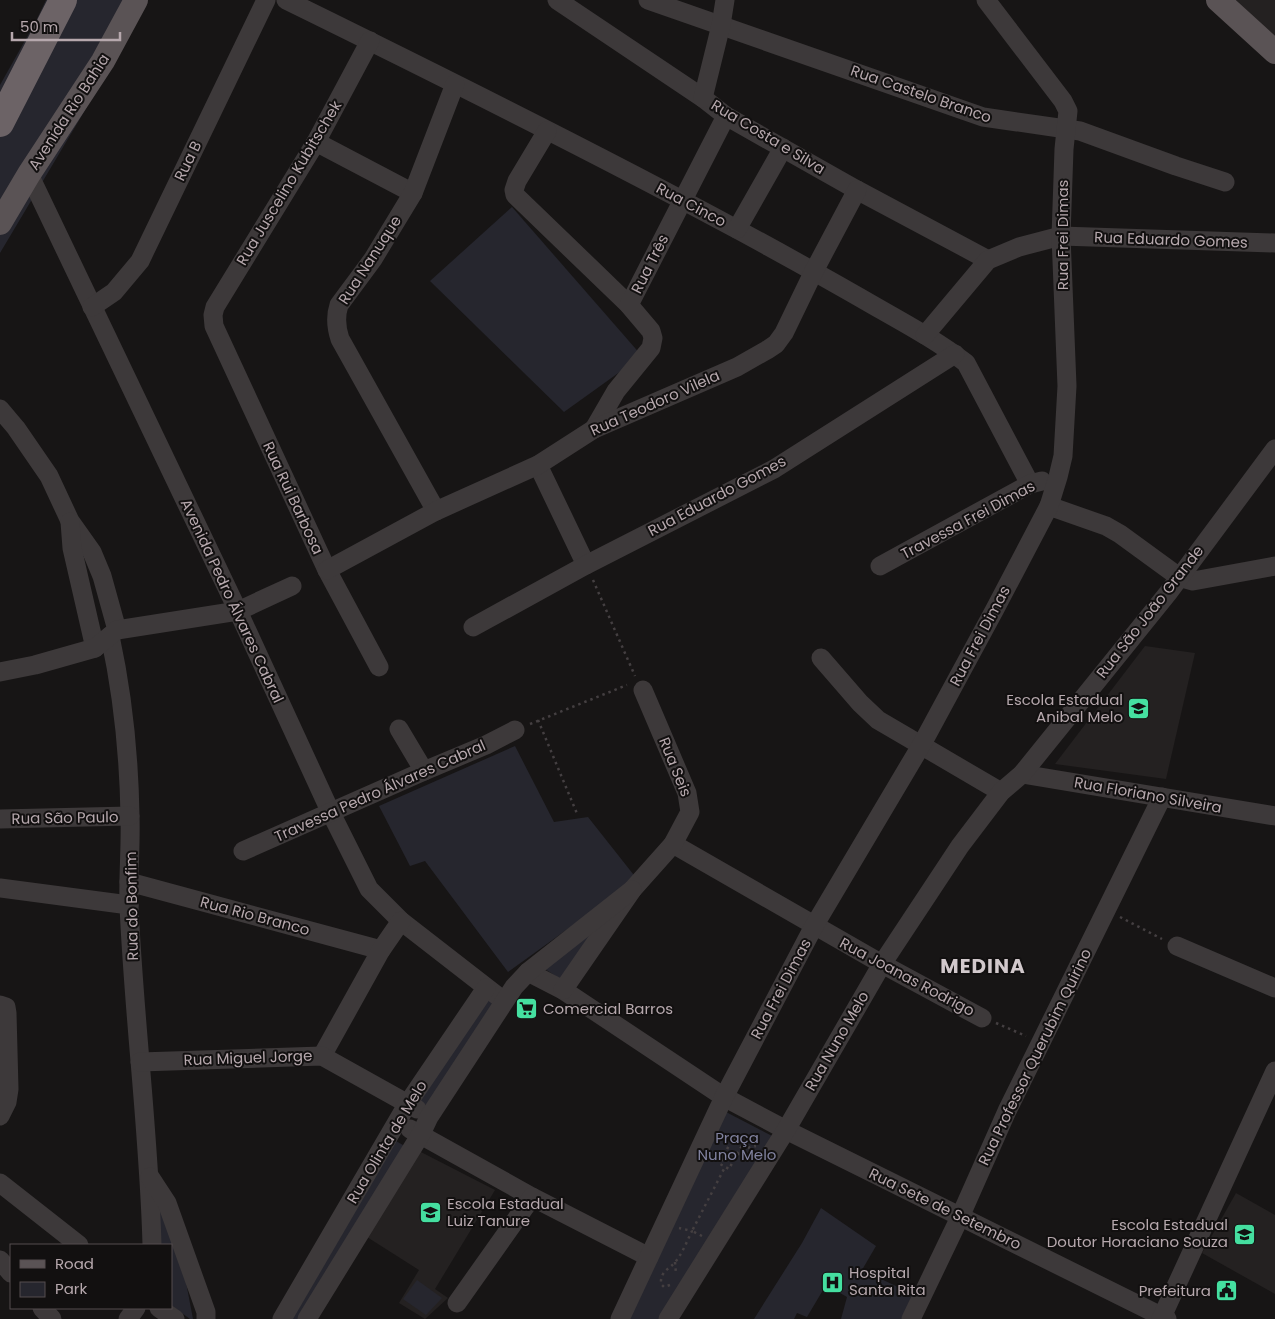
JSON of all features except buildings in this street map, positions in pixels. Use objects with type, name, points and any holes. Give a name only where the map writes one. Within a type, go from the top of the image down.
[{"type":"highway","points":[[0,123],[63,0]]},
{"type":"main road","name":"Avenida Rio Bahia","points":[[0,223],[29,174],[103,61],[136,0]]},
{"type":"main road","points":[[1218,0],[1275,52]]},
{"type":"street","name":"Rua B","points":[[92,307],[114,292],[140,261],[266,0]]},
{"type":"street","name":"Rua Cinco","points":[[286,0],[682,200],[814,271],[955,354],[966,363],[1030,484]]},
{"type":"street","name":"Rua Costa e Silva","points":[[557,0],[703,98],[726,116],[857,190],[988,260]]},
{"type":"street","name":"Rua Castelo Branco","points":[[648,0],[982,117],[1000,121],[1067,128],[1225,182]]},
{"type":"street","points":[[703,98],[721,25],[725,0]]},
{"type":"street","name":"Rua Frei Dimas","points":[[724,1097],[814,926],[922,744],[996,610],[1049,506],[1058,478],[1063,456],[1067,386],[1061,236],[1064,149],[1068,111],[1063,100],[986,0]]},
{"type":"street","name":"Rua Juscelino Kubitschek","points":[[214,326],[213,315],[215,307],[316,142],[370,41]]},
{"type":"street","name":"Rua Nanuque","points":[[436,511],[340,339],[336,328],[336,313],[339,304],[373,259],[413,193],[455,84]]},
{"type":"street","name":"Rua Três","points":[[594,429],[616,391],[651,348],[653,338],[651,331],[629,305],[726,116]]},
{"type":"street","points":[[548,131],[517,181],[514,190],[515,195],[629,305]]},
{"type":"street","points":[[316,142],[413,193]]},
{"type":"street","points":[[737,230],[783,148]]},
{"type":"street","name":"Avenida Pedro Álvares Cabral","points":[[29,174],[238,611],[331,813],[369,889],[400,921],[486,988]]},
{"type":"street","name":"Rua Teodoro Vilela","points":[[327,570],[436,511],[538,465],[594,429],[737,367],[768,350],[776,344],[784,333],[857,190]]},
{"type":"street","name":"Rua Eduardo Gomes","points":[[925,335],[988,260],[1019,247],[1061,236],[1275,243]]},
{"type":"street","name":"Rua Rui Barbosa","points":[[214,326],[327,570],[379,667]]},
{"type":"street","name":"Rua Eduardo Gomes","points":[[473,627],[586,565],[774,469],[955,354]]},
{"type":"street","name":"Rua do Bonfim","points":[[0,409],[16,428],[49,476],[70,521],[92,552],[102,576],[114,633],[126,739],[130,816],[129,905],[150,1177],[152,1244]]},
{"type":"street","name":"Rua São João Grande","points":[[1022,774],[1179,577],[1275,449]]},
{"type":"street","points":[[538,465],[586,565]]},
{"type":"street","name":"Travessa Frei Dimas","points":[[880,566],[1030,484],[1058,478]]},
{"type":"street","points":[[1049,506],[1106,526],[1179,577],[1193,581],[1275,566]]},
{"type":"street","name":"Rua do Bonfim","points":[[70,521],[72,548],[95,648]]},
{"type":"street","points":[[0,672],[35,665],[95,648],[114,633],[238,611],[292,586]]},
{"type":"street","points":[[821,658],[860,703],[878,720],[922,744],[1001,792]]},
{"type":"street","name":"Rua Seis","points":[[636,685],[687,793],[690,812],[673,844]]},
{"type":"street","points":[[399,729],[424,771]]},
{"type":"street","name":"Travessa Pedro Álvares Cabral","points":[[243,851],[486,745],[515,730]]},
{"type":"street","name":"Rua Nuno Melo","points":[[668,1319],[786,1130],[882,964],[960,846],[1001,792],[1022,774]]},
{"type":"street","name":"Rua Floriano Silveira","points":[[1022,774],[1275,816]]},
{"type":"street","name":"Rua Professor Querubim Quirino","points":[[911,1319],[960,1217],[1007,1111],[1162,797]]},
{"type":"street","name":"Rua São Paulo","points":[[0,819],[130,816]]},
{"type":"street","name":"Rua Olinta de Melo","points":[[563,990],[632,890],[673,844]]},
{"type":"street","name":"Rua Joanas Rodrigo","points":[[673,844],[814,926],[982,1018]]},
{"type":"street","name":"Rua Rio Branco","points":[[129,882],[381,950]]},
{"type":"street","points":[[0,888],[129,905]]},
{"type":"street","name":"Rua Olinta de Melo","points":[[307,1319],[430,1117],[504,1001],[528,972],[632,890]]},
{"type":"street","points":[[322,1056],[381,950],[400,921]]},
{"type":"street","points":[[1177,946],[1275,988]]},
{"type":"street","name":"Rua Sete de Setembro","points":[[528,972],[563,990],[724,1097],[786,1130],[1163,1318]]},
{"type":"street","points":[[486,988],[504,1001]]},
{"type":"street","name":"Rua Olinta de Melo","points":[[282,1319],[408,1104],[486,988]]},
{"type":"street","points":[[0,1004],[6,1007],[7,1013],[9,1090],[7,1102],[0,1116]]},
{"type":"street","name":"Rua Miguel Jorge","points":[[140,1062],[322,1056],[430,1117]]},
{"type":"street","points":[[1163,1318],[1275,1071]]},
{"type":"street","points":[[620,1319],[724,1097]]},
{"type":"street","points":[[398,1123],[532,1197],[649,1257]]},
{"type":"street","name":"Rua do Bonfim","points":[[150,1177],[168,1203],[178,1246],[206,1312],[206,1319]]},
{"type":"street","points":[[0,1183],[78,1244]]},
{"type":"street","points":[[457,1303],[532,1197]]},
{"type":"street","points":[[0,1260],[10,1272]]},
{"type":"street","points":[[43,1309],[52,1319]]},
{"type":"street","points":[[160,1309],[175,1319]]},
{"type":"path","points":[[578,816],[538,720],[636,685],[586,565]]},
{"type":"path","points":[[1106,910],[1177,946]]},
{"type":"path","name":"Rua Joanas Rodrigo","points":[[982,1018],[1041,1042]]},
{"type":"path","points":[[732,1138],[744,1144],[737,1154],[729,1169],[720,1164],[732,1138]]},
{"type":"path","points":[[737,1154],[744,1148],[758,1146]]},
{"type":"path","points":[[672,1284],[664,1287],[661,1284],[660,1278],[665,1270],[676,1262],[725,1167]]},
{"type":"path","points":[[675,1227],[692,1231],[709,1240]]},
{"type":"path","points":[[676,1262],[676,1275]]},
{"type":"shaded area","points":[[1236,0],[1275,0],[1275,38]]},
{"type":"shaded area","name":"Escola Estadual Anibal Melo","points":[[1145,646],[1195,653],[1166,779],[1055,764]]},
{"type":"shaded area","name":"Escola Estadual Luiz Tanure","points":[[419,1151],[495,1190],[435,1289],[448,1298],[425,1319],[399,1303],[419,1270],[367,1237]]},
{"type":"shaded area","name":"Escola Estadual Doutor Horaciano Souza","points":[[1236,1193],[1275,1215],[1275,1294],[1202,1253]]},
{"type":"green space","points":[[46,0],[146,0],[81,117],[0,253],[0,85]]},
{"type":"green space","points":[[512,207],[642,356],[564,412],[430,281]]},
{"type":"green space","points":[[515,746],[554,822],[588,817],[637,879],[508,972],[425,861],[410,866],[379,806]]},
{"type":"green space","points":[[600,922],[560,979],[542,967]]},
{"type":"green space","points":[[484,996],[494,1003],[425,1110],[413,1103]]},
{"type":"green space","name":"Praça Nuno Melo","points":[[726,1112],[774,1137],[662,1319],[628,1319]]},
{"type":"green space","points":[[396,1141],[408,1148],[304,1319],[289,1319]]},
{"type":"green space","points":[[157,1198],[178,1240],[193,1319],[190,1319],[172,1306],[172,1244],[156,1244]]},
{"type":"green space","name":"Hospital Santa Rita","points":[[821,1208],[876,1246],[862,1270],[915,1295],[903,1319],[841,1319],[847,1297],[826,1285],[807,1317],[797,1313],[794,1319],[754,1319],[802,1243]]},
{"type":"green space","points":[[417,1280],[442,1298],[426,1315],[403,1299]]},
{"type":"place","name":"Escola Estadual Anibal Melo","points":[[1139,709]]},
{"type":"place","name":"Comercial Barros","points":[[527,1009]]},
{"type":"place","name":"Escola Estadual Luiz Tanure","points":[[431,1213]]},
{"type":"place","name":"Escola Estadual Doutor Horaciano Souza","points":[[1244,1234]]},
{"type":"place","name":"Hospital Santa Rita","points":[[833,1282]]},
{"type":"place","name":"Prefeitura","points":[[1227,1291]]},
{"type":"district","name":"MEDINA","points":[[983,966]]}]
